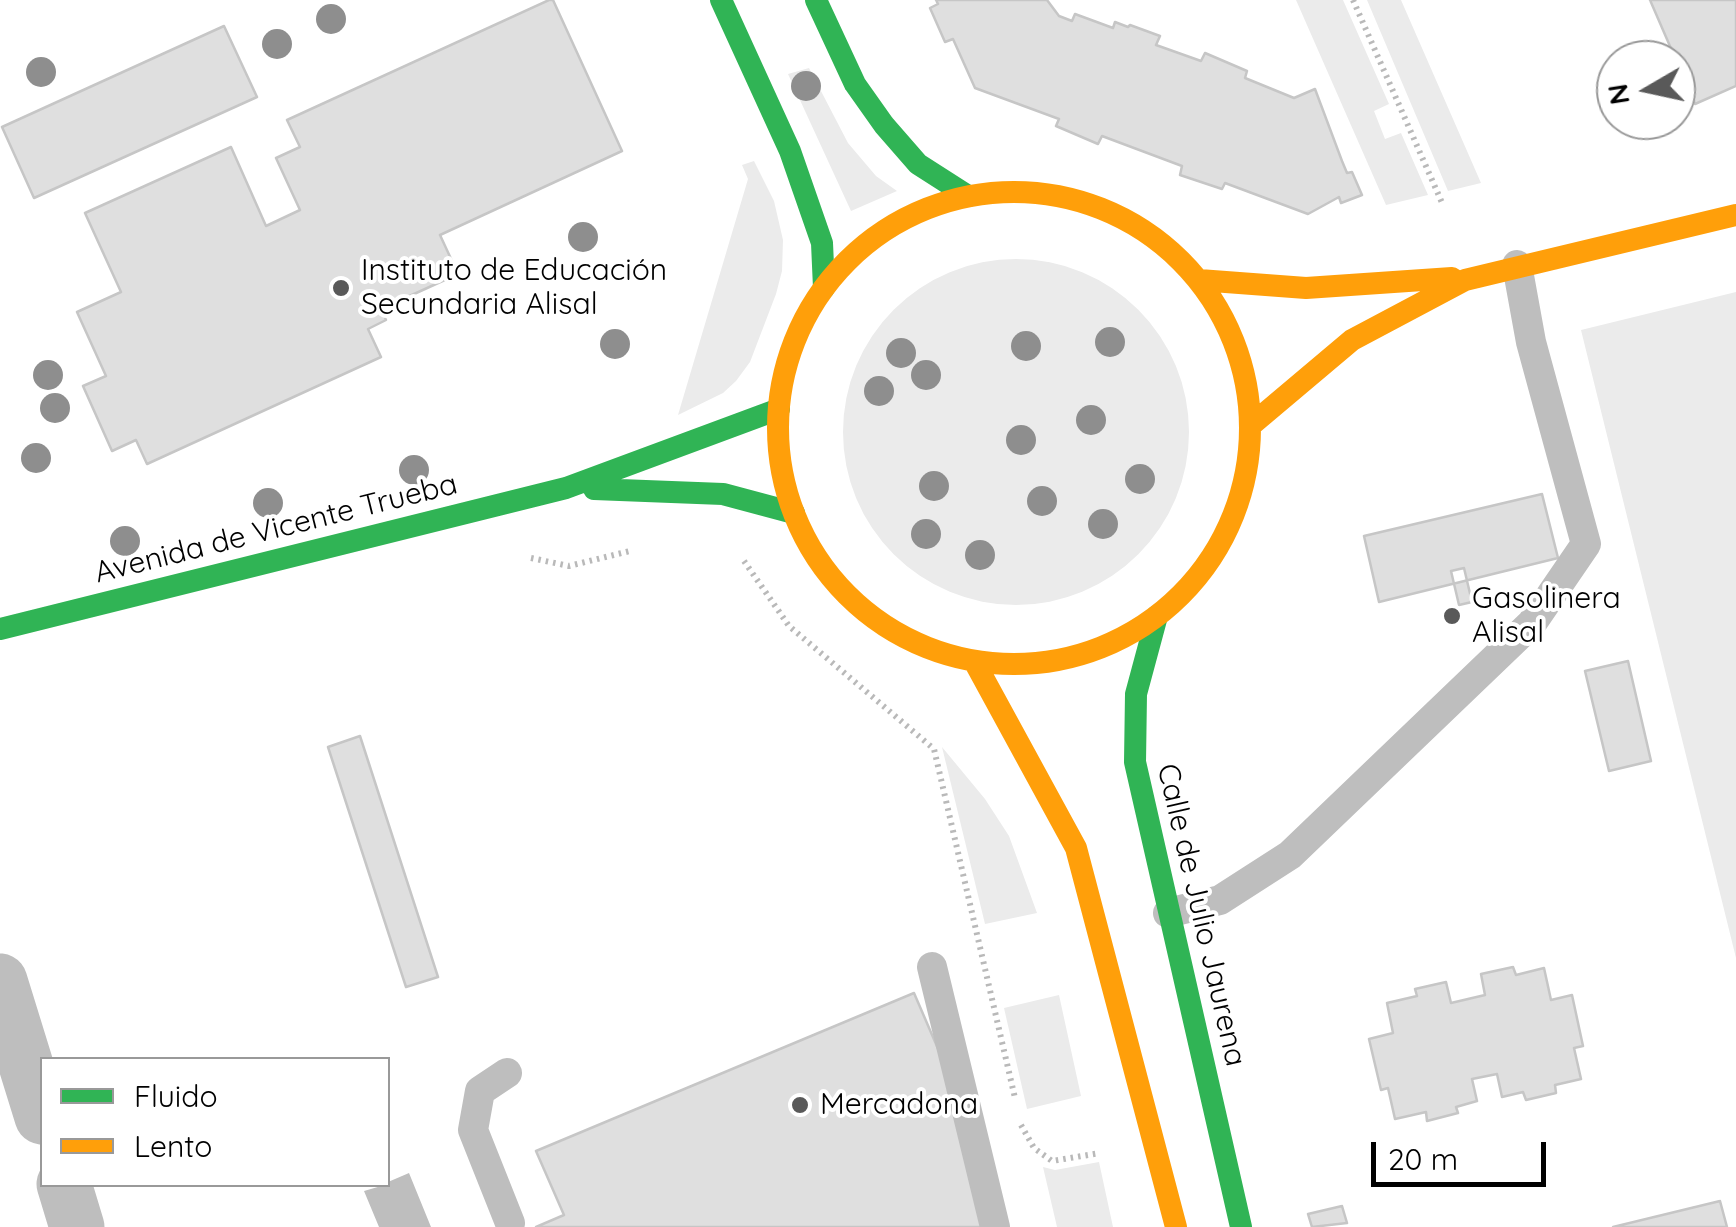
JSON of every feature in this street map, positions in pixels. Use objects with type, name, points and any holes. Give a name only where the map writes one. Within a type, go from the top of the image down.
[{"type":"main road","points":[[721,0],[790,151],[822,243],[824,288]]},
{"type":"main road","points":[[816,0],[855,84],[884,125],[918,164],[968,196]]},
{"type":"main road","points":[[1039,194],[1096,206],[1134,224],[1169,249],[1198,280],[1237,350],[1247,387],[1248,463],[1240,498],[1208,564],[1158,616],[1131,634],[1071,658],[1006,665],[974,662],[899,635],[864,610],[834,580],[811,548],[794,512],[780,454],[779,409],[794,345],[824,288],[864,246],[887,229],[940,204],[968,196],[1039,194]]},
{"type":"main road","points":[[1250,426],[1352,340],[1464,280],[1736,215]]},
{"type":"main road","points":[[1198,280],[1306,288],[1440,276],[1464,280]]},
{"type":"main road","name":"Avenida de Vicente Trueba","points":[[0,629],[566,488],[779,409]]},
{"type":"main road","name":"Avenida de Vicente Trueba","points":[[566,488],[723,494],[794,512]]},
{"type":"main road","name":"Calle de Julio Jaurena","points":[[1158,616],[1136,694],[1135,762],[1241,1227]]},
{"type":"main road","points":[[974,662],[1076,848],[1176,1227]]},
{"type":"street","points":[[0,981],[40,1111]]},
{"type":"street","points":[[65,1187],[77,1227]]},
{"type":"lane","points":[[1168,913],[1220,900],[1290,856],[1532,622],[1586,544],[1531,342],[1517,265]]},
{"type":"lane","points":[[932,967],[995,1227]]},
{"type":"lane","points":[[507,1073],[480,1091],[473,1130],[510,1223]]},
{"type":"path","points":[[1353,0],[1443,205]]},
{"type":"path","points":[[518,554],[569,566],[638,549]]},
{"type":"path","points":[[742,558],[789,626],[934,749],[1018,1110]]},
{"type":"path","points":[[1020,1120],[1034,1148],[1052,1161],[1106,1152]]},
{"type":"shaded area","points":[[1296,0],[1343,0],[1389,104],[1374,111],[1385,139],[1401,133],[1428,195],[1386,205]]},
{"type":"shaded area","points":[[1367,0],[1401,0],[1481,183],[1448,191]]},
{"type":"shaded area","points":[[809,68],[848,143],[876,176],[897,191],[851,211],[788,74]]},
{"type":"shaded area","points":[[754,161],[774,201],[783,240],[776,294],[750,362],[736,381],[723,393],[678,415],[748,179],[742,165]]},
{"type":"shaded area","points":[[1016,259],[1050,262],[1098,279],[1126,298],[1150,322],[1169,350],[1182,382],[1189,432],[1186,466],[1169,514],[1150,542],[1126,566],[1098,585],[1066,598],[1016,605],[982,602],[934,585],[906,566],[882,542],[863,514],[850,482],[843,432],[846,398],[863,350],[882,322],[906,298],[934,279],[966,266]]},
{"type":"shaded area","points":[[1736,292],[1736,958],[1581,330]]},
{"type":"shaded area","points":[[942,747],[985,799],[1009,836],[1037,913],[985,924]]},
{"type":"shaded area","points":[[1059,995],[1081,1096],[1027,1109],[1004,1008]]},
{"type":"shaded area","points":[[1099,1162],[1113,1227],[1057,1227],[1043,1167],[1055,1170]]},
{"type":"shaded area","points":[[409,1173],[431,1227],[379,1227],[364,1191],[390,1187],[390,1181]]},
{"type":"building","points":[[553,0],[622,151],[440,235],[458,274],[381,309],[386,320],[368,329],[381,357],[147,464],[136,440],[112,451],[83,386],[106,376],[77,312],[121,292],[85,213],[231,147],[266,226],[300,210],[276,158],[300,147],[287,120]]},
{"type":"building","points":[[936,0],[1047,0],[1059,16],[1072,21],[1075,14],[1113,28],[1115,22],[1130,25],[1160,36],[1156,45],[1201,61],[1205,53],[1247,71],[1245,78],[1294,98],[1315,89],[1347,173],[1352,172],[1362,195],[1341,203],[1339,197],[1308,214],[1225,183],[1222,189],[1180,175],[1182,166],[1102,136],[1098,144],[1056,126],[1059,119],[975,88],[953,39],[945,42],[930,8],[938,4]]},
{"type":"building","points":[[1650,0],[1736,0],[1736,86],[1696,104],[1696,40],[1667,40]]},
{"type":"building","points":[[224,26],[257,97],[34,198],[2,127]]},
{"type":"building","points":[[1542,494],[1558,558],[1379,602],[1364,536]]},
{"type":"building","points":[[1464,568],[1472,602],[1459,605],[1451,571]]},
{"type":"building","points":[[1628,661],[1651,761],[1609,771],[1585,671]]},
{"type":"building","points":[[360,736],[438,977],[406,987],[328,747]]},
{"type":"building","points":[[1513,967],[1516,975],[1544,968],[1551,1000],[1572,995],[1583,1046],[1574,1048],[1581,1079],[1555,1085],[1556,1093],[1526,1100],[1523,1092],[1502,1097],[1497,1074],[1472,1079],[1477,1101],[1456,1107],[1458,1113],[1427,1121],[1426,1112],[1395,1119],[1388,1088],[1381,1090],[1369,1039],[1393,1033],[1387,1003],[1417,996],[1415,989],[1446,982],[1451,1003],[1485,995],[1481,974]]},
{"type":"building","name":"Mercadona","points":[[914,993],[942,1058],[982,1227],[536,1227],[564,1215],[536,1151]]},
{"type":"building","points":[[1720,1201],[1727,1227],[1613,1227]]},
{"type":"building","points":[[1342,1206],[1347,1223],[1312,1227],[1308,1214]]},
{"type":"traffic: fast","points":[[721,0],[790,151],[822,243],[824,288]]},
{"type":"traffic: fast","points":[[816,0],[855,84],[884,125],[918,164],[968,196]]},
{"type":"traffic: fast","points":[[0,629],[566,488],[779,409]]},
{"type":"traffic: fast","points":[[594,489],[723,494],[794,513]]},
{"type":"traffic: fast","points":[[1157,616],[1136,694],[1135,762],[1241,1227]]},
{"type":"traffic: slow","points":[[1014,192],[1060,197],[1104,210],[1145,232],[1181,261],[1210,297],[1232,338],[1245,382],[1250,428],[1245,474],[1232,518],[1210,559],[1181,595],[1145,624],[1104,646],[1060,659],[1014,664],[968,659],[924,646],[883,624],[847,595],[818,559],[796,518],[783,474],[778,428],[783,382],[796,338],[818,297],[847,261],[883,232],[924,210],[968,197],[1014,192]]},
{"type":"traffic: slow","points":[[1250,426],[1352,340],[1465,280],[1736,215]]},
{"type":"traffic: slow","points":[[1199,280],[1306,288],[1452,278]]},
{"type":"traffic: slow","points":[[974,661],[1076,848],[1176,1227]]},
{"type":"place","name":"Instituto de Educación Secundaria Alisal","points":[[341,288]]},
{"type":"place","name":"Gasolinera Alisal","points":[[1452,616]]},
{"type":"place","name":"Mercadona","points":[[800,1105]]}]
